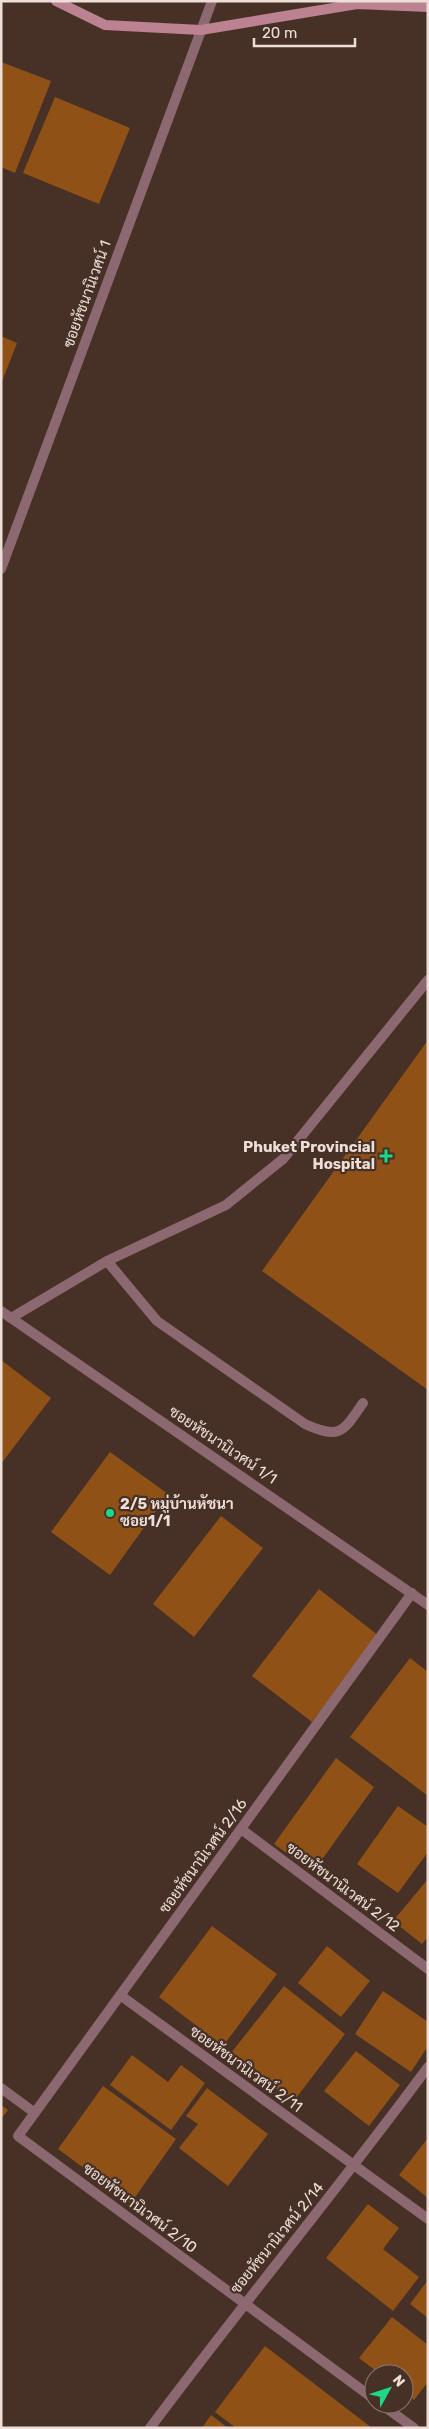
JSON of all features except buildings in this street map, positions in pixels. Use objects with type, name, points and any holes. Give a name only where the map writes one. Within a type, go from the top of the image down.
[{"type":"street","points":[[56,1],[105,25],[201,30],[357,4],[428,8]]},
{"type":"street","name":"ซอยหัชนานิเวศน์ 1","points":[[1,569],[4,554],[212,1]]},
{"type":"street","points":[[11,1318],[106,1262],[226,1205],[282,1160],[428,980]]},
{"type":"street","points":[[106,1262],[157,1322],[305,1424],[323,1432],[334,1434],[346,1428],[363,1404]]},
{"type":"street","name":"ซอยหัชนานิเวศน์ 1/1","points":[[1,1311],[428,1605]]},
{"type":"street","name":"ซอยหัชนานิเวศน์ 2/16","points":[[18,2136],[412,1593]]},
{"type":"street","name":"ซอยหัชนานิเวศน์ 2/12","points":[[241,1828],[428,1969]]},
{"type":"street","name":"ซอยหัชนานิเวศน์ 2/11","points":[[120,1995],[428,2219]]},
{"type":"street","name":"ซอยหัชนานิเวศน์ 2/14","points":[[150,2428],[243,2304],[354,2167],[428,2067]]},
{"type":"street","points":[[1,2088],[35,2113]]},
{"type":"street","name":"ซอยหัชนานิเวศน์ 2/10","points":[[18,2136],[364,2392]]},
{"type":"street","points":[[395,2414],[414,2428]]},
{"type":"place","name":"Phuket Provincial Hospital","points":[[386,1156]]},
{"type":"place","name":"2/5 หมู่บ้านหัชนา ซอย1/1","points":[[110,1513]]}]
